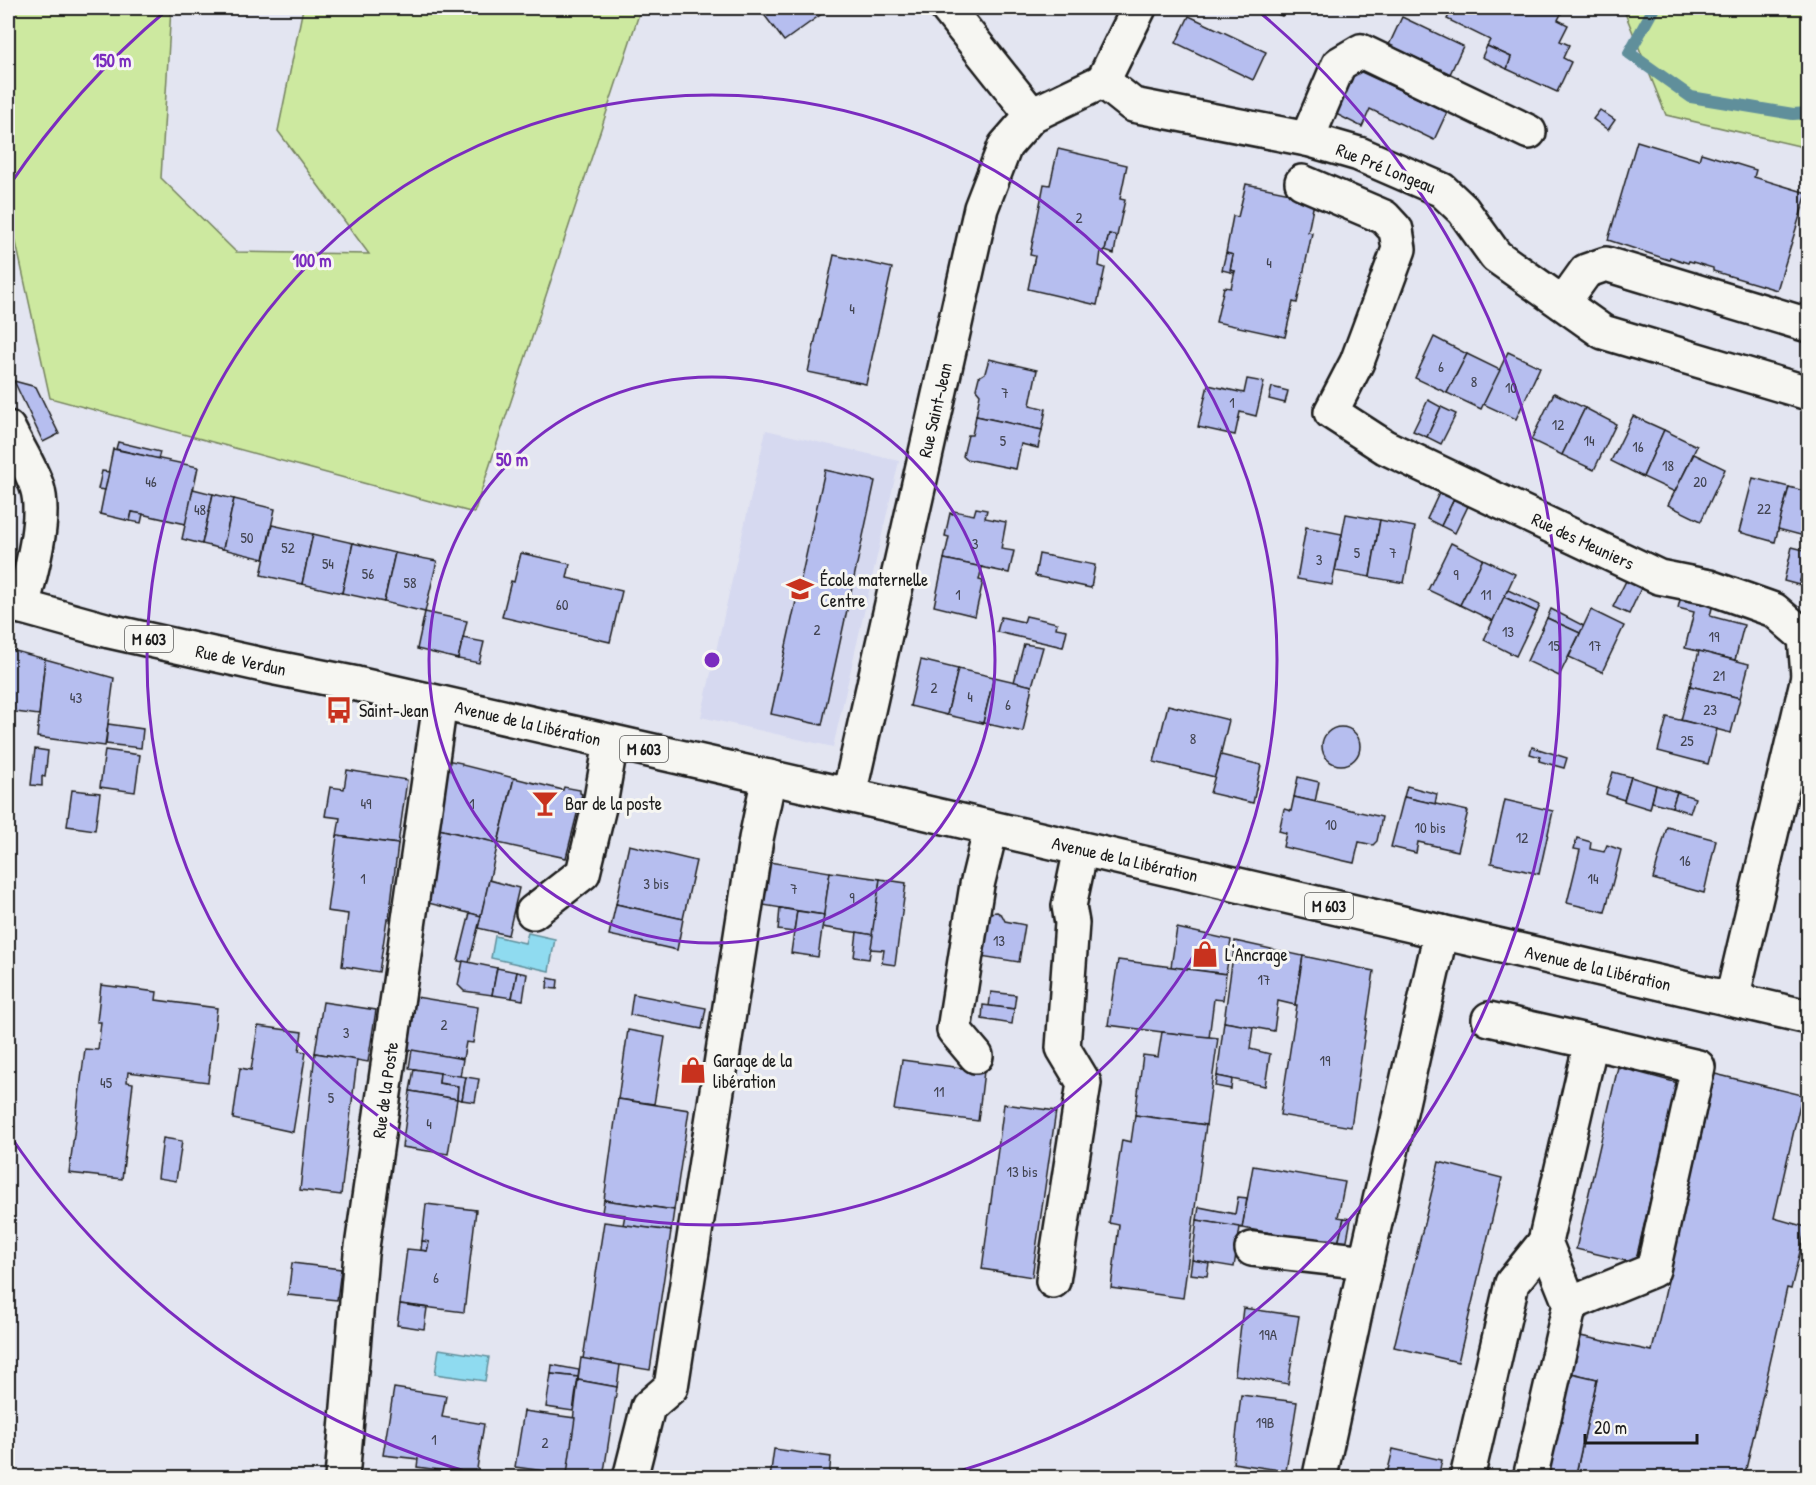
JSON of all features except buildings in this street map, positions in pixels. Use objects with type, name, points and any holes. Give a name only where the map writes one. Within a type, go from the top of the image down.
[{"type":"street","points":[[947,8],[1032,115]]},
{"type":"street","points":[[1103,81],[1139,8]]},
{"type":"street","points":[[1307,139],[1339,63],[1361,51],[1529,132]]},
{"type":"street","name":"Rue Saint-Jean","points":[[849,795],[981,208],[1005,146],[1032,115],[1103,81]]},
{"type":"street","name":"Rue Pré Longeau","points":[[1103,81],[1134,105],[1307,139],[1359,154],[1442,190],[1463,210],[1496,256],[1603,332],[1809,393]]},
{"type":"street","name":"Rue des Meuniers","points":[[1302,182],[1384,216],[1396,230],[1399,249],[1357,362],[1331,412],[1385,447],[1659,577],[1709,587],[1774,610],[1807,637],[1809,677],[1732,999]]},
{"type":"street","points":[[1563,303],[1586,271],[1606,264],[1809,325]]},
{"type":"street","points":[[10,440],[37,486],[41,504],[37,539],[15,605]]},
{"type":"street","name":"Rue de Verdun","points":[[15,605],[109,630],[440,703]]},
{"type":"street","name":"Avenue de la Libération","points":[[440,703],[1809,1017]]},
{"type":"street","name":"Rue de la Poste","points":[[342,1478],[361,1254],[440,703]]},
{"type":"street","points":[[533,912],[583,873],[601,799],[611,742]]},
{"type":"street","points":[[630,1478],[648,1407],[670,1388],[752,862],[769,777]]},
{"type":"street","points":[[976,1056],[954,1030],[977,885],[991,828]]},
{"type":"street","points":[[1053,1281],[1084,1083],[1063,1048],[1072,923],[1069,906],[1081,849]]},
{"type":"street","points":[[1321,1471],[1441,932]]},
{"type":"street","points":[[1489,1019],[1698,1067],[1653,1270],[1570,1304]]},
{"type":"street","points":[[1467,1478],[1512,1283],[1545,1242],[1591,1042]]},
{"type":"street","points":[[1530,1478],[1570,1304],[1545,1242]]},
{"type":"street","points":[[1252,1249],[1366,1262]]},
{"type":"shaded area","name":"École maternelle Centre","points":[[766,430],[899,461],[833,747],[701,717]]},
{"type":"green space","points":[[8,8],[171,8],[161,178],[236,252],[369,254],[278,131],[303,8],[641,8],[474,513],[50,398],[8,206]]},
{"type":"green space","points":[[1623,8],[1808,8],[1808,148],[1666,115]]},
{"type":"water","points":[[528,933],[555,939],[549,971],[491,958],[495,936],[525,943]]},
{"type":"water","points":[[439,1349],[489,1357],[485,1381],[435,1374]]},
{"type":"waterway","points":[[1654,8],[1629,53],[1691,97],[1793,114],[1808,113]]},
{"type":"place","name":"École maternelle Centre","points":[[800,589]]},
{"type":"place","name":"Saint-Jean","points":[[339,710]]},
{"type":"place","name":"Bar de la poste","points":[[545,803]]},
{"type":"place","name":"L'Ancrage","points":[[1205,954]]},
{"type":"place","name":"Garage de la libération","points":[[693,1070]]}]
